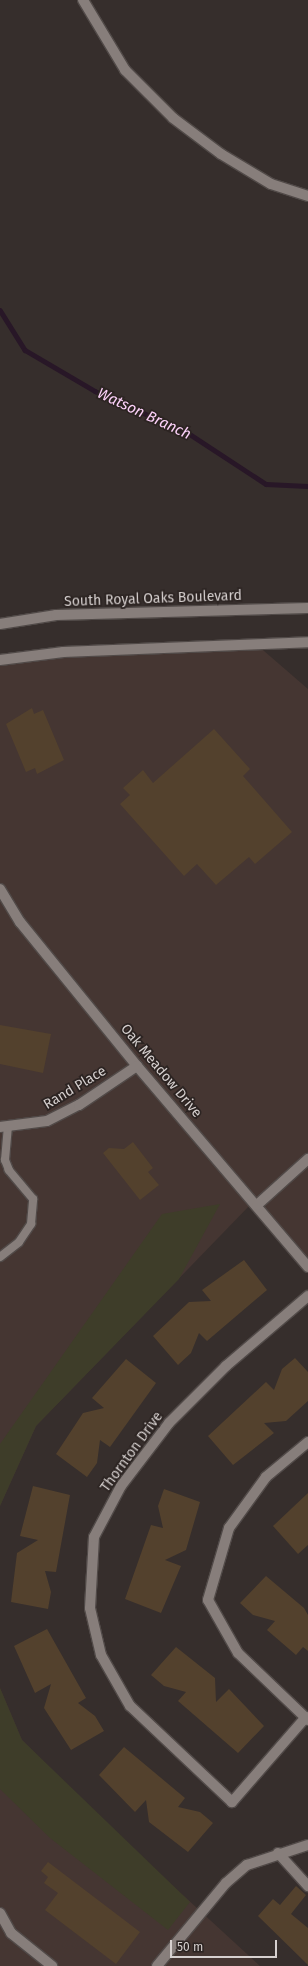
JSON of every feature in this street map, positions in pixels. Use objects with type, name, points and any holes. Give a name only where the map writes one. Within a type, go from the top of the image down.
[{"type":"street","points":[[83,0],[125,70],[173,118],[220,154],[271,184],[308,196]]},
{"type":"street","name":"South Royal Oaks Boulevard","points":[[0,624],[56,616],[308,608]]},
{"type":"street","points":[[0,660],[63,652],[308,642]]},
{"type":"street","name":"Oak Meadow Drive","points":[[0,888],[20,922],[137,1066],[257,1205],[308,1267]]},
{"type":"street","name":"Rand Place","points":[[4,1127],[47,1121],[79,1106],[137,1066]]},
{"type":"street","points":[[257,1205],[308,1159]]},
{"type":"street","name":"Thornton Drive","points":[[307,1718],[232,1802],[130,1706],[101,1655],[90,1608],[94,1537],[121,1486],[169,1423],[226,1366],[308,1296]]},
{"type":"street","points":[[307,1718],[238,1653],[208,1600],[229,1528],[266,1477],[308,1442]]},
{"type":"street","points":[[157,1966],[226,1883],[246,1865],[278,1853],[308,1845]]},
{"type":"street","points":[[278,1853],[308,1886]]},
{"type":"street","points":[[0,1913],[11,1933],[52,1966]]},
{"type":"lane","points":[[0,1257],[19,1242],[31,1224],[33,1199],[9,1170],[5,1160],[4,1127]]},
{"type":"shaded area","points":[[256,644],[308,689],[308,1267],[252,1203],[36,1426],[0,1506],[0,660]]},
{"type":"shaded area","points":[[220,1204],[179,1279],[36,1426],[0,1506],[0,1444],[162,1214]]},
{"type":"shaded area","points":[[0,1688],[22,1740],[111,1829],[260,1966],[0,1966]]},
{"type":"shaded area","points":[[0,1688],[22,1740],[190,1902],[168,1930],[50,1838],[0,1789]]},
{"type":"building","points":[[32,708],[34,714],[43,710],[64,760],[37,774],[35,768],[26,772],[6,724]]},
{"type":"building","points":[[214,729],[250,769],[243,776],[292,832],[255,864],[249,857],[216,885],[197,864],[184,876],[120,804],[130,795],[123,788],[143,770],[153,783]]},
{"type":"building","points":[[0,1025],[51,1034],[43,1073],[0,1064]]},
{"type":"building","points":[[133,1142],[153,1168],[148,1172],[159,1185],[140,1200],[103,1153],[109,1148],[124,1149]]},
{"type":"building","points":[[244,1260],[267,1290],[207,1341],[199,1333],[191,1353],[178,1365],[153,1336],[189,1302],[211,1301],[202,1290]]},
{"type":"building","points":[[295,1358],[308,1372],[308,1401],[286,1421],[264,1423],[274,1433],[233,1465],[208,1436],[266,1382],[274,1390],[282,1369]]},
{"type":"building","points":[[126,1359],[156,1383],[110,1447],[100,1440],[97,1463],[87,1477],[56,1454],[83,1413],[104,1408],[92,1398]]},
{"type":"building","points":[[33,1486],[70,1495],[56,1572],[45,1571],[51,1592],[48,1609],[11,1602],[17,1553],[38,1540],[20,1536]]},
{"type":"building","points":[[164,1489],[200,1502],[186,1550],[165,1560],[181,1566],[161,1613],[125,1599],[151,1525],[163,1528],[158,1506]]},
{"type":"building","points":[[308,1493],[308,1545],[298,1554],[273,1526]]},
{"type":"building","points":[[266,1576],[304,1608],[308,1615],[308,1651],[303,1647],[296,1655],[267,1630],[275,1621],[253,1615],[240,1603]]},
{"type":"building","points":[[47,1629],[86,1698],[78,1703],[95,1716],[104,1731],[71,1750],[44,1708],[51,1684],[35,1693],[14,1646]]},
{"type":"building","points":[[176,1647],[215,1678],[216,1702],[229,1689],[264,1726],[238,1753],[178,1701],[186,1692],[164,1686],[151,1675]]},
{"type":"building","points":[[124,1747],[185,1798],[178,1807],[200,1812],[213,1823],[188,1852],[149,1822],[146,1800],[135,1812],[99,1775]]},
{"type":"building","points":[[48,1862],[140,1932],[116,1964],[45,1910],[58,1893],[44,1883],[48,1877],[41,1871]]},
{"type":"building","points":[[296,1886],[306,1895],[291,1914],[308,1928],[308,1965],[258,1916],[273,1899],[280,1905]]},
{"type":"waterway","name":"Watson Branch","points":[[0,310],[25,350],[95,391],[188,433],[266,484],[308,486]]}]
